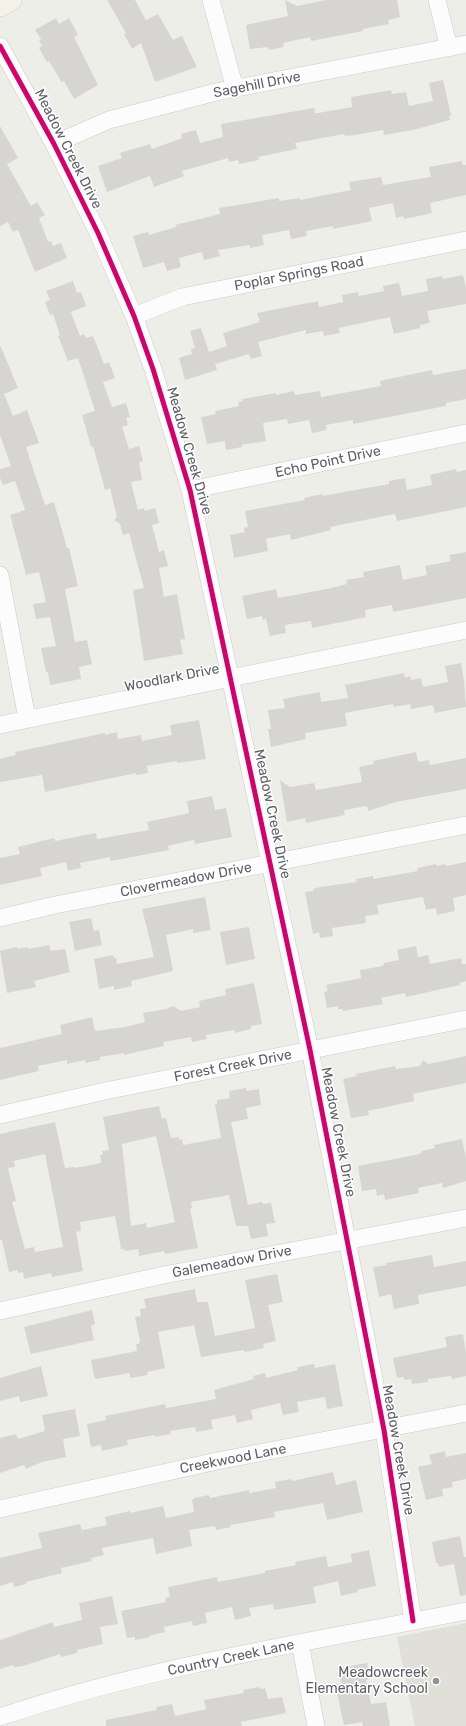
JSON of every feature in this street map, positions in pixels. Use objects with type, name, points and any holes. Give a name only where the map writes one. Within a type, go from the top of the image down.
[{"type":"main road","points":[[0,6],[11,0]]},
{"type":"street","points":[[211,0],[235,89]]},
{"type":"street","points":[[437,0],[449,48]]},
{"type":"street","name":"Sagehill Drive","points":[[54,144],[109,120],[235,89],[466,44]]},
{"type":"street","name":"Meadow Creek Drive","points":[[0,46],[54,144],[98,233],[134,316],[153,369],[190,490],[310,1050],[384,1430],[413,1621]]},
{"type":"street","name":"Poplar Springs Road","points":[[134,316],[182,297],[466,240]]},
{"type":"street","name":"Echo Point Drive","points":[[190,490],[466,433]]},
{"type":"street","points":[[0,575],[27,719]]},
{"type":"street","name":"Woodlark Drive","points":[[0,725],[466,630]]},
{"type":"street","name":"Clovermeadow Drive","points":[[0,918],[55,905],[466,825]]},
{"type":"street","name":"Forest Creek Drive","points":[[0,1115],[105,1091],[466,1019]]},
{"type":"street","name":"Galemeadow Drive","points":[[0,1311],[164,1275],[466,1218]]},
{"type":"street","name":"Creekwood Lane","points":[[0,1508],[217,1462],[466,1413]]},
{"type":"street","name":"Country Creek Lane","points":[[0,1717],[38,1704],[148,1675],[466,1611]]},
{"type":"street","points":[[300,1644],[316,1726]]},
{"type":"shaded area","name":"Meadowcreek Elementary School","points":[[466,1623],[466,1726],[415,1726],[397,1637]]},
{"type":"building","points":[[107,0],[135,0],[146,20],[158,14],[173,40],[182,36],[197,67],[155,82],[141,43],[132,49],[124,34],[126,33]]},
{"type":"building","points":[[285,0],[297,6],[326,0],[397,0],[400,17],[388,20],[389,24],[363,29],[363,31],[311,41],[310,37],[283,43],[284,47],[269,50],[268,47],[250,49],[246,25],[288,16]]},
{"type":"building","points":[[56,18],[59,24],[69,18],[78,35],[74,37],[98,85],[74,99],[64,81],[62,83],[49,61],[47,62],[39,48],[42,46],[39,41],[41,39],[35,30]]},
{"type":"building","points":[[443,80],[451,115],[449,116],[450,120],[413,130],[384,135],[383,130],[355,135],[345,136],[344,134],[295,143],[297,149],[258,157],[259,160],[239,164],[238,160],[229,162],[228,158],[182,171],[184,176],[154,187],[150,176],[107,192],[98,166],[122,158],[120,153],[150,144],[152,149],[182,138],[181,134],[196,130],[200,143],[223,137],[221,124],[314,108],[315,113],[318,113],[352,107],[351,97],[391,90],[392,94],[406,92],[409,106],[433,101],[429,83]]},
{"type":"building","points":[[0,126],[18,158],[7,164],[31,206],[37,202],[45,215],[39,218],[48,242],[51,241],[53,246],[61,243],[67,258],[35,272],[18,230],[13,232],[8,222],[0,226]]},
{"type":"building","points":[[462,161],[463,165],[466,165],[466,195],[430,203],[432,213],[419,216],[404,219],[403,216],[396,218],[393,203],[369,208],[372,221],[333,229],[333,226],[306,231],[307,236],[291,239],[289,230],[262,235],[264,245],[250,248],[250,245],[218,250],[220,256],[204,260],[202,252],[179,258],[181,267],[167,271],[164,262],[143,268],[133,236],[148,232],[149,235],[176,227],[175,225],[220,214],[219,208],[279,198],[279,201],[300,198],[300,200],[351,190],[349,182],[381,177],[383,185],[431,177],[429,167]]},
{"type":"building","points":[[463,275],[466,288],[466,304],[427,311],[430,323],[420,325],[420,328],[394,334],[390,317],[339,328],[340,333],[324,336],[323,331],[306,334],[306,330],[258,342],[262,356],[251,359],[249,354],[215,364],[217,370],[185,380],[179,358],[192,354],[191,349],[195,348],[190,331],[201,328],[209,352],[227,346],[223,333],[260,322],[257,313],[318,301],[319,307],[343,302],[342,295],[358,292],[359,296],[384,291],[383,286],[399,283],[402,296],[428,291],[426,279],[442,276],[443,279]]},
{"type":"building","points":[[73,281],[77,293],[81,292],[86,306],[71,312],[80,336],[84,334],[86,338],[93,336],[104,364],[109,362],[115,378],[103,382],[112,407],[126,403],[130,417],[126,418],[128,425],[122,427],[129,449],[139,446],[143,461],[139,462],[142,480],[131,482],[138,510],[144,508],[145,511],[155,508],[159,523],[152,525],[159,552],[164,550],[168,566],[159,568],[164,597],[177,594],[185,639],[180,640],[183,654],[144,661],[133,590],[144,588],[129,533],[123,535],[120,524],[114,520],[117,517],[110,488],[105,490],[93,446],[91,447],[82,415],[95,411],[78,358],[68,361],[58,336],[60,335],[53,314],[50,315],[45,302],[50,300],[46,291]]},
{"type":"building","points":[[0,345],[18,388],[4,394],[13,416],[27,410],[39,443],[26,447],[45,505],[54,502],[67,548],[69,548],[78,586],[65,589],[75,642],[87,640],[92,664],[79,667],[81,679],[50,685],[48,672],[46,672],[41,648],[56,646],[50,617],[36,619],[33,604],[46,602],[39,572],[26,575],[10,515],[25,510],[15,481],[3,485],[0,478],[0,469],[11,466],[0,435]]},
{"type":"building","points":[[466,369],[466,399],[446,403],[446,406],[353,424],[353,420],[326,425],[327,430],[312,433],[309,420],[288,424],[287,419],[263,423],[266,441],[242,445],[242,447],[226,450],[225,441],[207,444],[201,417],[216,414],[215,411],[239,406],[238,402],[243,401],[242,399],[276,393],[276,395],[294,391],[295,395],[320,391],[321,397],[381,386],[380,381],[432,370],[433,375]]},
{"type":"building","points":[[456,469],[457,472],[466,470],[466,507],[397,521],[395,514],[330,527],[331,530],[291,540],[290,534],[266,539],[268,551],[234,558],[230,535],[245,532],[244,528],[248,527],[245,511],[305,500],[304,498],[322,494],[322,496],[389,484],[389,481],[405,478],[407,490],[432,485],[430,475]]},
{"type":"building","points":[[466,552],[466,598],[393,612],[392,605],[365,610],[366,617],[312,628],[311,621],[285,625],[286,633],[270,636],[266,619],[263,620],[262,616],[247,619],[242,596],[276,589],[278,598],[327,589],[347,584],[346,580],[364,577],[363,572],[400,565],[403,580],[427,575],[425,566],[451,561],[449,555]]},
{"type":"building","points":[[461,663],[466,707],[435,713],[433,705],[411,709],[410,704],[394,707],[393,704],[345,713],[347,726],[305,733],[306,739],[271,747],[268,729],[271,729],[268,710],[285,708],[283,699],[320,692],[321,702],[348,698],[345,685],[404,673],[405,678],[410,676],[411,680],[421,678],[423,687],[448,682],[445,666]]},
{"type":"building","points":[[199,720],[206,759],[177,763],[177,761],[147,766],[148,773],[136,775],[136,773],[45,792],[42,775],[0,782],[0,759],[16,755],[15,752],[105,733],[105,735],[117,732],[118,739],[141,735],[142,741],[172,735],[170,725]]},
{"type":"building","points":[[416,752],[418,762],[429,760],[430,765],[466,758],[466,789],[396,802],[368,811],[367,806],[344,810],[345,815],[306,823],[305,818],[287,822],[280,780],[290,787],[314,783],[316,790],[362,782],[359,767],[374,764],[373,761]]},
{"type":"building","points":[[212,796],[215,810],[226,808],[232,837],[195,844],[194,840],[168,846],[169,850],[111,861],[110,857],[80,863],[81,868],[68,871],[66,862],[40,868],[42,876],[0,885],[0,858],[20,854],[18,847],[54,838],[55,841],[96,833],[97,839],[149,830],[147,822],[189,813],[187,801]]},
{"type":"building","points":[[466,862],[466,895],[453,898],[455,911],[437,915],[436,908],[426,910],[423,897],[377,905],[379,914],[365,916],[366,923],[332,928],[333,936],[320,938],[319,932],[313,934],[305,892],[314,891],[313,889],[320,887],[357,882],[356,879],[373,876],[373,879],[418,871],[417,868],[436,864],[437,866],[445,864],[446,866]]},
{"type":"building","points":[[205,897],[211,930],[193,933],[193,929],[166,935],[173,971],[131,981],[132,986],[114,990],[114,986],[99,989],[94,959],[113,955],[114,958],[116,958],[117,964],[154,957],[142,909]]},
{"type":"building","points":[[91,918],[94,931],[99,930],[102,945],[75,951],[69,922]]},
{"type":"building","points":[[249,927],[255,959],[226,965],[220,932]]},
{"type":"building","points":[[49,945],[51,951],[65,949],[70,972],[34,981],[36,987],[7,993],[0,951],[17,947],[18,949],[27,947],[28,949]]},
{"type":"building","points":[[416,946],[418,957],[428,955],[430,964],[461,958],[462,964],[466,964],[466,981],[460,983],[460,985],[406,997],[405,993],[381,998],[383,1004],[343,1011],[342,1009],[338,1009],[338,1006],[327,1008],[324,992],[328,991],[326,985],[361,978],[360,970],[383,966],[384,963],[399,960],[397,950]]},
{"type":"building","points":[[254,983],[262,1024],[251,1026],[251,1029],[235,1033],[234,1030],[206,1035],[207,1039],[192,1042],[191,1037],[163,1042],[164,1046],[124,1055],[124,1053],[100,1057],[100,1060],[85,1063],[85,1060],[67,1064],[67,1060],[38,1066],[39,1071],[0,1080],[0,1048],[62,1034],[60,1025],[92,1017],[95,1031],[125,1027],[145,1022],[143,1013],[166,1009],[173,1006],[181,1011],[200,1007],[199,1001],[226,995],[225,989]]},
{"type":"building","points":[[466,1056],[466,1083],[413,1094],[414,1101],[368,1111],[369,1115],[351,1118],[343,1079],[357,1076],[356,1074],[395,1066],[396,1069],[420,1066],[423,1060],[428,1064]]},
{"type":"building","points":[[246,1088],[246,1091],[259,1089],[261,1105],[246,1108],[248,1119],[231,1122],[248,1205],[262,1202],[263,1204],[271,1203],[275,1223],[266,1224],[268,1236],[251,1239],[248,1226],[236,1226],[229,1195],[191,1202],[192,1208],[190,1209],[198,1248],[165,1254],[164,1251],[139,1256],[138,1249],[125,1251],[124,1249],[121,1249],[115,1216],[80,1222],[81,1231],[76,1232],[83,1271],[52,1277],[51,1273],[24,1279],[23,1272],[18,1273],[17,1270],[9,1272],[2,1240],[0,1240],[0,1134],[55,1122],[65,1168],[75,1168],[101,1163],[100,1155],[103,1155],[102,1151],[109,1150],[103,1117],[137,1110],[159,1106],[162,1119],[166,1118],[171,1138],[179,1137],[179,1140],[182,1139],[183,1145],[221,1138],[215,1104],[217,1104],[217,1100],[230,1098],[229,1091]],"holes":[[[156,1136],[175,1222],[147,1228],[146,1223],[131,1226],[122,1144]],[[45,1154],[63,1247],[35,1252],[34,1247],[25,1249],[12,1202],[16,1201],[8,1168],[15,1167],[14,1161]]]},
{"type":"building","points":[[462,1139],[466,1158],[466,1181],[443,1188],[442,1183],[418,1188],[419,1193],[385,1200],[384,1194],[377,1196],[376,1189],[362,1191],[358,1166],[420,1154],[422,1151],[435,1148],[434,1145]]},
{"type":"building","points":[[432,1255],[434,1267],[466,1261],[466,1286],[418,1295],[419,1304],[394,1309],[391,1294],[379,1297],[373,1267],[387,1265],[386,1263]]},
{"type":"building","points":[[277,1274],[283,1302],[268,1305],[276,1341],[263,1344],[264,1348],[245,1352],[244,1350],[201,1357],[194,1325],[158,1332],[165,1368],[147,1372],[148,1375],[130,1378],[130,1373],[96,1379],[94,1376],[91,1360],[137,1351],[136,1344],[139,1344],[140,1341],[135,1317],[141,1316],[140,1309],[146,1308],[144,1299],[195,1289],[197,1302],[208,1302],[215,1336],[255,1328],[245,1280]]},
{"type":"building","points":[[92,1310],[95,1324],[91,1326],[94,1340],[31,1354],[24,1327]]},
{"type":"building","points":[[463,1334],[466,1352],[466,1376],[452,1379],[451,1376],[428,1379],[428,1382],[412,1384],[411,1379],[404,1380],[404,1377],[397,1378],[393,1358],[447,1347],[445,1337]]},
{"type":"building","points":[[314,1364],[315,1368],[335,1364],[343,1406],[327,1409],[325,1397],[297,1402],[299,1412],[283,1415],[280,1403],[251,1410],[253,1419],[237,1423],[235,1415],[211,1420],[213,1429],[196,1432],[195,1427],[170,1431],[171,1434],[127,1440],[128,1445],[102,1451],[101,1445],[91,1447],[87,1424],[106,1420],[105,1416],[165,1404],[166,1408],[216,1399],[214,1390],[254,1379],[253,1376],[265,1373],[266,1378],[298,1370],[297,1367]]},
{"type":"building","points":[[41,1366],[48,1396],[20,1402],[19,1396],[0,1401],[0,1378]]},
{"type":"building","points":[[75,1409],[80,1436],[63,1439],[66,1457],[42,1462],[26,1469],[24,1465],[0,1473],[0,1438],[16,1434],[18,1439],[45,1431],[42,1415]]},
{"type":"building","points":[[445,1451],[446,1457],[466,1453],[466,1479],[452,1482],[453,1487],[442,1489],[443,1496],[426,1500],[418,1467],[432,1464],[429,1455]]},
{"type":"building","points":[[333,1472],[336,1485],[356,1480],[363,1512],[327,1520],[323,1503],[274,1512],[275,1517],[230,1525],[231,1527],[216,1530],[215,1526],[189,1530],[192,1546],[156,1554],[153,1538],[102,1548],[104,1555],[91,1558],[92,1561],[61,1568],[62,1573],[26,1582],[26,1584],[14,1587],[13,1582],[0,1586],[0,1558],[42,1548],[38,1533],[80,1524],[82,1530],[107,1525],[105,1517],[130,1511],[130,1513],[163,1506],[166,1518],[194,1512],[192,1500],[194,1498],[209,1495],[210,1498],[249,1490],[249,1493],[276,1488],[275,1482],[291,1479],[292,1481]]},
{"type":"building","points":[[460,1536],[464,1557],[466,1557],[466,1595],[460,1596],[454,1564],[439,1567],[438,1563],[436,1563],[432,1542]]},
{"type":"building","points":[[369,1550],[376,1586],[357,1590],[358,1592],[341,1596],[338,1581],[313,1587],[316,1603],[274,1610],[273,1604],[249,1608],[251,1616],[235,1620],[232,1607],[205,1613],[207,1623],[193,1626],[192,1621],[164,1627],[165,1632],[149,1636],[150,1637],[135,1640],[135,1637],[127,1638],[121,1611],[166,1602],[165,1598],[170,1597],[168,1587],[217,1577],[218,1582],[265,1573],[265,1571],[296,1565],[295,1562],[326,1556],[328,1567],[352,1562],[351,1554]]},
{"type":"building","points":[[112,1596],[118,1624],[100,1627],[103,1644],[77,1650],[77,1653],[61,1657],[60,1654],[23,1666],[14,1667],[13,1665],[0,1669],[0,1640],[53,1622],[54,1627],[82,1620],[79,1603]]},
{"type":"building","points":[[367,1663],[370,1679],[366,1680],[371,1704],[386,1702],[390,1726],[363,1726],[362,1722],[344,1725],[335,1684],[341,1683],[338,1668]]},
{"type":"building","points":[[259,1687],[260,1689],[265,1688],[268,1699],[282,1697],[286,1713],[241,1722],[242,1726],[106,1726],[106,1720],[157,1710],[156,1707],[172,1704],[175,1716],[206,1709],[204,1700],[244,1693],[243,1690]]},
{"type":"cycle path","points":[[0,46],[54,144],[98,233],[134,316],[153,369],[190,490],[310,1050],[384,1430],[413,1621]]},
{"type":"place","name":"Meadowcreek Elementary School","points":[[436,1681]]}]
